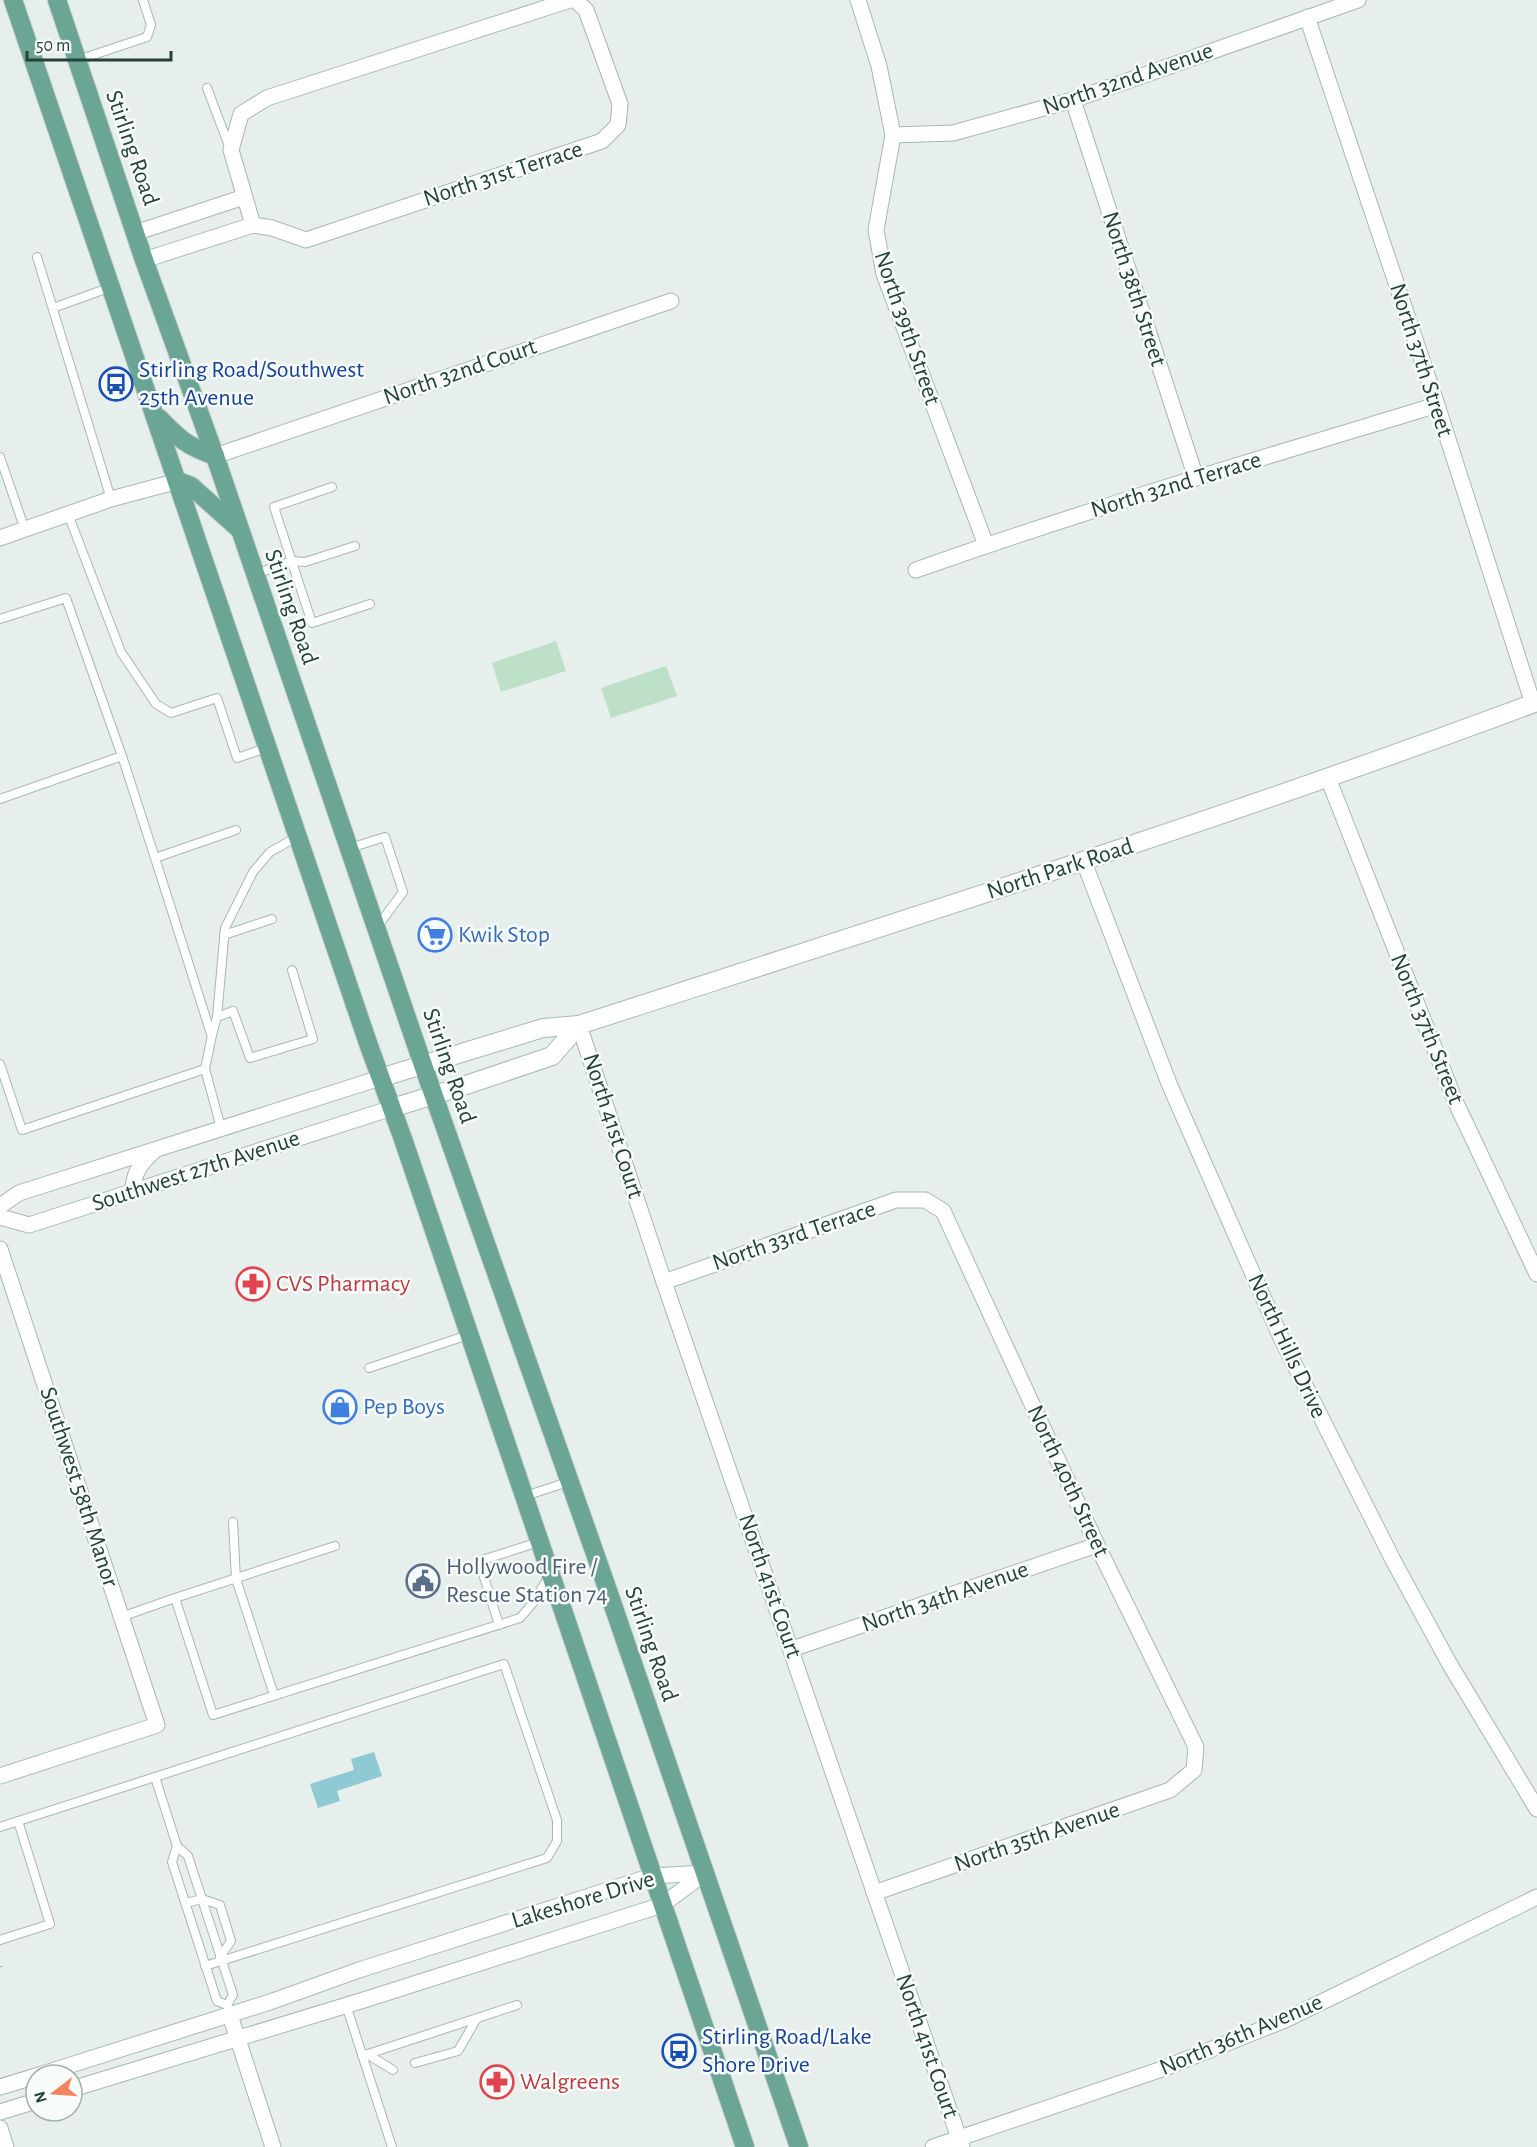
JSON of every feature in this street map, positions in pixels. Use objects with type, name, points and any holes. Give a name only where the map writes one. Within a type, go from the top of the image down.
[{"type":"main road","points":[[13,0],[745,2147]]},
{"type":"main road","name":"Stirling Road","points":[[57,0],[144,260],[215,456],[376,929],[799,2147]]},
{"type":"main road","points":[[155,415],[180,440],[215,456]]},
{"type":"main road","points":[[178,481],[191,486],[239,530]]},
{"type":"street","points":[[144,260],[253,225],[231,150],[241,114],[267,98],[570,0]]},
{"type":"street","name":"North 31st Terrace","points":[[253,225],[272,228],[306,240],[602,141],[618,125],[620,104],[586,10],[575,0]]},
{"type":"street","name":"North 39th Street","points":[[858,0],[879,66],[893,135],[876,230],[884,274],[986,545]]},
{"type":"street","name":"North 32nd Avenue","points":[[893,135],[953,133],[1073,100],[1358,0]]},
{"type":"street","name":"North 37th Street","points":[[1307,17],[1535,703]]},
{"type":"street","name":"North 38th Street","points":[[1073,100],[1196,478]]},
{"type":"street","points":[[135,233],[244,197]]},
{"type":"street","name":"North 32nd Court","points":[[215,456],[671,301]]},
{"type":"street","name":"North 32nd Terrace","points":[[916,570],[986,545],[1196,478],[1437,405]]},
{"type":"street","points":[[0,538],[111,499],[178,481]]},
{"type":"street","name":"North Park Road","points":[[380,1078],[543,1028],[579,1025],[1084,862],[1328,778],[1535,703]]},
{"type":"street","name":"North 37th Street","points":[[1328,778],[1456,1103],[1537,1274]]},
{"type":"street","name":"North Hills Drive","points":[[1084,862],[1170,1086],[1282,1340],[1398,1570],[1449,1663],[1537,1809]]},
{"type":"street","points":[[392,1108],[552,1056],[579,1025]]},
{"type":"street","name":"North 41st Court","points":[[579,1025],[664,1282],[961,2143]]},
{"type":"street","name":"Southwest 27th Avenue","points":[[0,1206],[19,1193],[380,1078]]},
{"type":"street","name":"Southwest 27th Avenue","points":[[0,1217],[28,1225],[392,1108]]},
{"type":"street","points":[[133,1191],[133,1178],[141,1163],[156,1149]]},
{"type":"street","name":"North 33rd Terrace","points":[[664,1282],[896,1200],[925,1200]]},
{"type":"street","name":"North 40th Street","points":[[925,1200],[943,1211],[1097,1545],[1196,1747],[1194,1770]]},
{"type":"street","name":"Southwest 58th Manor","points":[[0,1250],[157,1725],[0,1776]]},
{"type":"street","name":"North 34th Avenue","points":[[792,1649],[1097,1545]]},
{"type":"street","name":"North 35th Avenue","points":[[874,1893],[1170,1791],[1194,1770]]},
{"type":"street","name":"Lakeshore Drive","points":[[73,2063],[228,2010],[337,1978],[652,1876],[705,1873]]},
{"type":"street","name":"Lakeshore Drive","points":[[84,2085],[662,1905],[705,1873]]},
{"type":"street","name":"North 36th Avenue","points":[[933,2147],[961,2143],[1161,2069],[1285,2020],[1537,1897]]},
{"type":"street","points":[[337,1978],[346,2005]]},
{"type":"street","points":[[228,2010],[273,2147]]},
{"type":"street","name":"Lakeshore Drive","points":[[0,2087],[24,2079]]},
{"type":"street","points":[[0,2112],[24,2105]]},
{"type":"street","points":[[0,2128],[6,2147]]},
{"type":"lane","points":[[77,60],[147,37],[151,25],[143,0]]},
{"type":"lane","points":[[207,88],[231,150]]},
{"type":"lane","points":[[37,257],[111,499]]},
{"type":"lane","points":[[53,308],[111,286]]},
{"type":"lane","points":[[0,457],[25,530]]},
{"type":"lane","points":[[332,488],[274,507],[312,622],[370,604]]},
{"type":"lane","points":[[68,514],[121,652],[156,704],[171,713],[217,698],[237,758],[268,747]]},
{"type":"lane","points":[[255,574],[292,561],[305,562],[355,546]]},
{"type":"lane","points":[[0,620],[66,598],[122,756],[212,1035]]},
{"type":"lane","points":[[0,799],[122,756]]},
{"type":"lane","points":[[155,858],[236,830]]},
{"type":"lane","points":[[221,1128],[205,1069],[217,1017],[225,927],[253,872],[270,852],[298,837]]},
{"type":"lane","points":[[349,849],[385,837],[403,892],[376,929]]},
{"type":"lane","points":[[224,935],[272,919]]},
{"type":"lane","points":[[217,1017],[233,1011],[250,1058],[313,1039],[292,970]]},
{"type":"lane","points":[[0,1064],[22,1130],[205,1069]]},
{"type":"lane","points":[[369,1368],[469,1334]]},
{"type":"lane","points":[[524,1496],[569,1481]]},
{"type":"lane","points":[[233,1522],[236,1579],[274,1695]]},
{"type":"lane","points":[[500,1625],[479,1561],[540,1542]]},
{"type":"lane","points":[[122,1617],[335,1546]]},
{"type":"lane","points":[[175,1598],[213,1715],[520,1618],[533,1603],[550,1573]]},
{"type":"lane","points":[[0,1827],[504,1664],[557,1820],[557,1841],[547,1857],[221,1959],[205,1966]]},
{"type":"lane","points":[[155,1777],[177,1846],[188,1856],[233,1995],[228,2010],[217,2001],[172,1862],[177,1846]]},
{"type":"lane","points":[[0,1940],[50,1924],[18,1821]]},
{"type":"lane","points":[[186,1903],[202,1899],[220,1905],[231,1941],[221,1959]]},
{"type":"lane","points":[[346,2005],[392,2147]]},
{"type":"lane","points":[[364,2055],[517,2005]]},
{"type":"lane","points":[[415,2063],[458,2051],[477,2018]]},
{"type":"lane","points":[[364,2055],[393,2070]]},
{"type":"green space","points":[[556,641],[566,671],[501,692],[492,663]]},
{"type":"green space","points":[[666,666],[677,696],[611,718],[601,688]]},
{"type":"water","points":[[374,1752],[382,1776],[337,1791],[340,1801],[318,1808],[310,1784],[354,1770],[351,1759]]},
{"type":"place","name":"Stirling Road/Southwest 25th Avenue","points":[[116,384]]},
{"type":"place","name":"Kwik Stop","points":[[435,935]]},
{"type":"place","name":"CVS Pharmacy","points":[[253,1284]]},
{"type":"place","name":"Pep Boys","points":[[340,1407]]},
{"type":"place","name":"Hollywood Fire / Rescue Station 74","points":[[423,1581]]},
{"type":"place","name":"Stirling Road/Lake Shore Drive","points":[[679,2051]]},
{"type":"place","name":"Walgreens","points":[[497,2082]]}]
